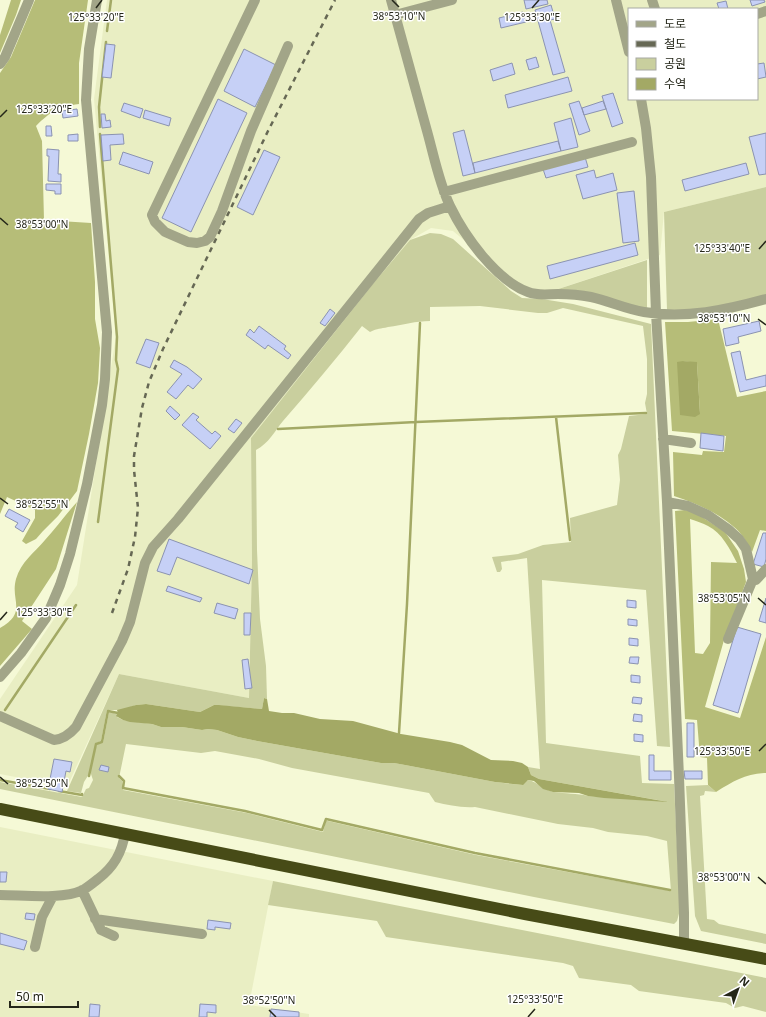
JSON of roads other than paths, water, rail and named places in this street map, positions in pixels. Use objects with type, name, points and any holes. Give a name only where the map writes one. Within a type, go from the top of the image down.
[{"type":"highway","points":[[0,808],[92,828],[125,833],[525,914],[684,943],[766,960]]},
{"type":"street","points":[[0,64],[5,58],[29,0]]},
{"type":"street","points":[[0,677],[21,653],[46,618],[60,585],[70,554],[87,484],[102,404],[106,365],[107,332],[86,100],[89,49],[97,0]]},
{"type":"street","points":[[255,0],[152,215],[155,222],[165,232],[188,242],[197,243],[205,241],[210,237],[222,211],[251,131],[288,46]]},
{"type":"street","points":[[391,0],[444,192],[460,224],[495,269],[516,285],[536,294],[591,297],[642,312],[656,314],[702,314],[766,300]]},
{"type":"street","points":[[395,15],[452,0]]},
{"type":"street","points":[[616,0],[628,48]]},
{"type":"street","points":[[641,100],[646,128],[651,177],[684,913],[684,943]]},
{"type":"street","points":[[444,192],[632,142]]},
{"type":"street","points":[[0,716],[54,740],[60,740],[71,733],[76,727],[122,641],[130,622],[145,563],[153,547],[178,519],[411,228],[419,219],[428,213],[450,206]]},
{"type":"street","points":[[663,439],[692,443]]},
{"type":"street","points":[[666,502],[688,506],[708,515],[728,529],[739,539],[746,549],[753,579],[728,639]]},
{"type":"street","points":[[753,579],[756,580],[766,569]]},
{"type":"street","points":[[0,895],[52,896],[82,890],[105,874],[115,862],[123,848],[125,833]]},
{"type":"street","points":[[82,890],[101,930],[114,936]]},
{"type":"street","points":[[35,947],[42,917],[52,896]]},
{"type":"street","points":[[95,920],[202,934]]},
{"type":"water","points":[[677,362],[697,362],[700,414],[695,417],[680,415]]},
{"type":"water","points":[[264,698],[267,699],[269,711],[294,713],[320,719],[353,721],[401,734],[450,742],[462,745],[491,760],[522,763],[528,767],[531,775],[539,779],[668,802],[604,798],[579,793],[553,792],[543,789],[534,781],[528,780],[523,785],[495,782],[394,763],[381,763],[257,741],[217,730],[161,727],[152,724],[130,722],[116,716],[118,713],[117,710],[146,704],[200,712],[214,705],[262,709]]},
{"type":"waterway","points":[[107,31],[111,0]]},
{"type":"waterway","points":[[100,127],[99,107],[106,42]]},
{"type":"waterway","points":[[98,522],[118,369],[116,360],[117,337],[100,134]]},
{"type":"waterway","points":[[399,733],[407,604],[420,323]]},
{"type":"waterway","points":[[278,429],[646,413]]},
{"type":"waterway","points":[[556,417],[570,540]]},
{"type":"waterway","points":[[5,710],[76,605]]},
{"type":"waterway","points":[[89,776],[96,744],[102,742],[108,711],[118,713]]},
{"type":"waterway","points":[[119,776],[124,781],[123,788],[245,811],[322,830],[326,819],[475,853],[670,890]]},
{"type":"waterway","points":[[0,780],[50,789]]},
{"type":"waterway","points":[[59,791],[82,794]]},
{"type":"railway","points":[[112,613],[128,569],[135,537],[138,508],[134,456],[142,408],[149,382],[163,349],[268,131],[335,0]]}]
